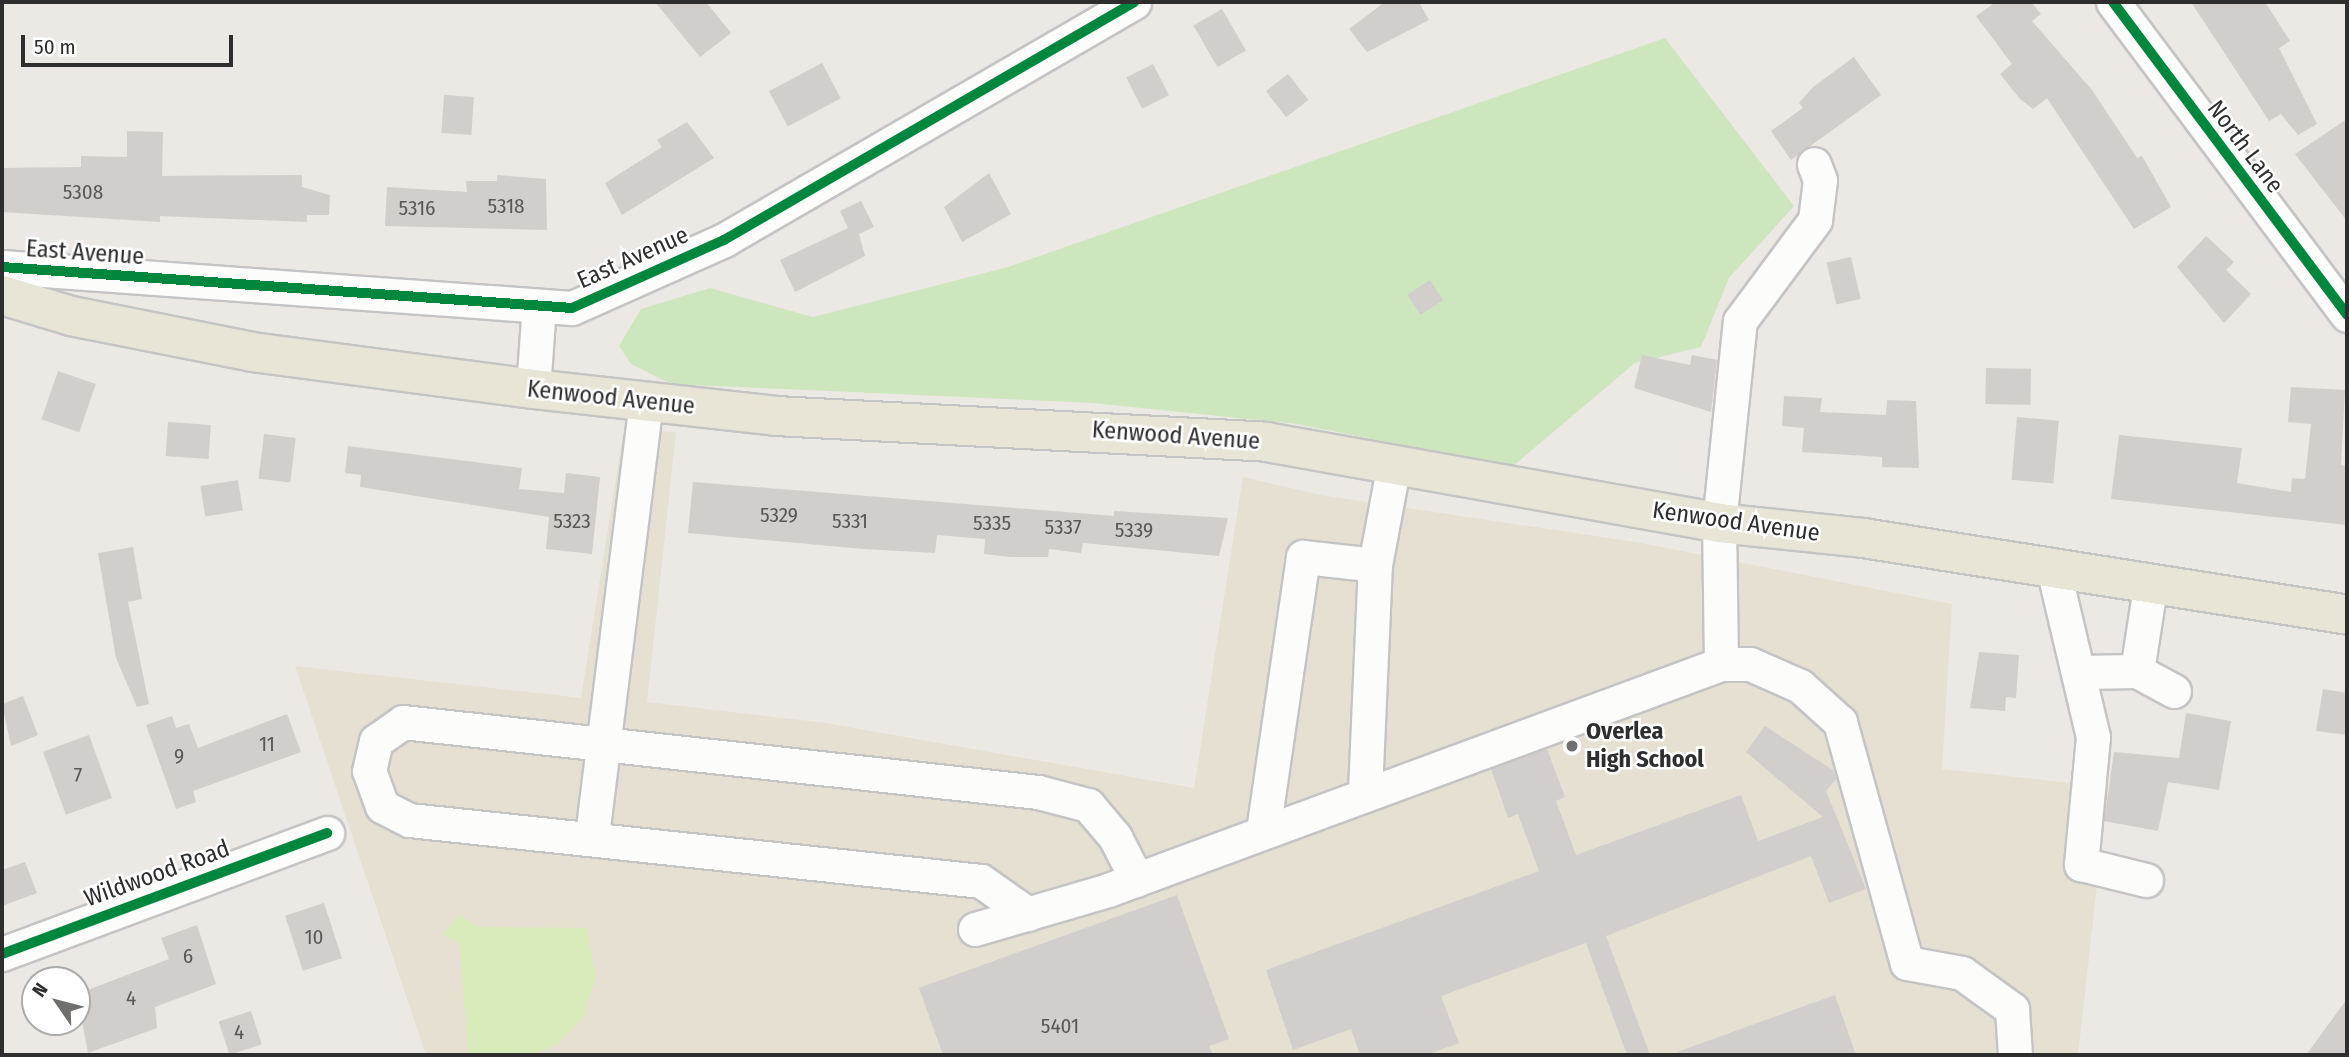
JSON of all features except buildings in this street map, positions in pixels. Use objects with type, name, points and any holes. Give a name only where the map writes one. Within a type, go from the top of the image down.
[{"type":"main road","name":"Kenwood Avenue","points":[[2,295],[71,316],[252,352],[533,390],[776,416],[1266,442],[1718,523],[1863,538],[2054,572],[2347,615]]},
{"type":"street","name":"East Avenue","points":[[2,267],[572,308],[624,290],[724,240],[1133,2]]},
{"type":"street","name":"North Lane","points":[[2113,2],[2347,314]]},
{"type":"street","points":[[1721,664],[1718,523],[1740,321],[1815,220],[1820,180],[1814,164]]},
{"type":"street","points":[[533,390],[539,306]]},
{"type":"street","points":[[592,835],[646,402]]},
{"type":"street","points":[[1365,792],[1375,565],[1394,463]]},
{"type":"street","points":[[1263,831],[1303,557],[1375,565]]},
{"type":"street","points":[[2054,572],[2093,737],[2081,864],[2146,880]]},
{"type":"street","points":[[2137,671],[2150,587]]},
{"type":"street","points":[[975,929],[1137,880],[1365,792],[1721,664],[1770,670],[1800,686],[1840,722],[1907,963],[1962,973],[2012,1009],[2015,1055]]},
{"type":"street","points":[[2079,672],[2137,671],[2174,691]]},
{"type":"street","points":[[1028,914],[981,881],[592,835],[409,820],[383,806],[369,771],[376,741],[403,722],[1068,797],[1102,818],[1137,880]]},
{"type":"street","name":"Wildwood Road","points":[[2,954],[327,833]]},
{"type":"shaded area","name":"Overlea High School","points":[[624,429],[676,432],[647,702],[826,723],[1194,788],[1243,477],[1320,495],[1636,542],[1952,604],[1942,769],[2108,787],[2078,1055],[426,1055],[295,666],[581,698]]},
{"type":"green space","points":[[1665,38],[1794,206],[1729,278],[1701,347],[1635,363],[1512,467],[1297,424],[1093,403],[671,384],[631,364],[619,346],[641,309],[710,288],[813,317],[1008,267]]},
{"type":"green space","points":[[459,914],[478,927],[587,928],[596,977],[583,1018],[558,1044],[531,1055],[468,1054],[460,944],[443,934]]},
{"type":"cycle path","points":[[2,267],[572,308],[724,240],[1134,2]]},
{"type":"cycle path","points":[[2113,2],[2347,315]]},
{"type":"cycle path","points":[[2,954],[327,833]]},
{"type":"place","name":"Overlea High School","points":[[1572,746]]}]
